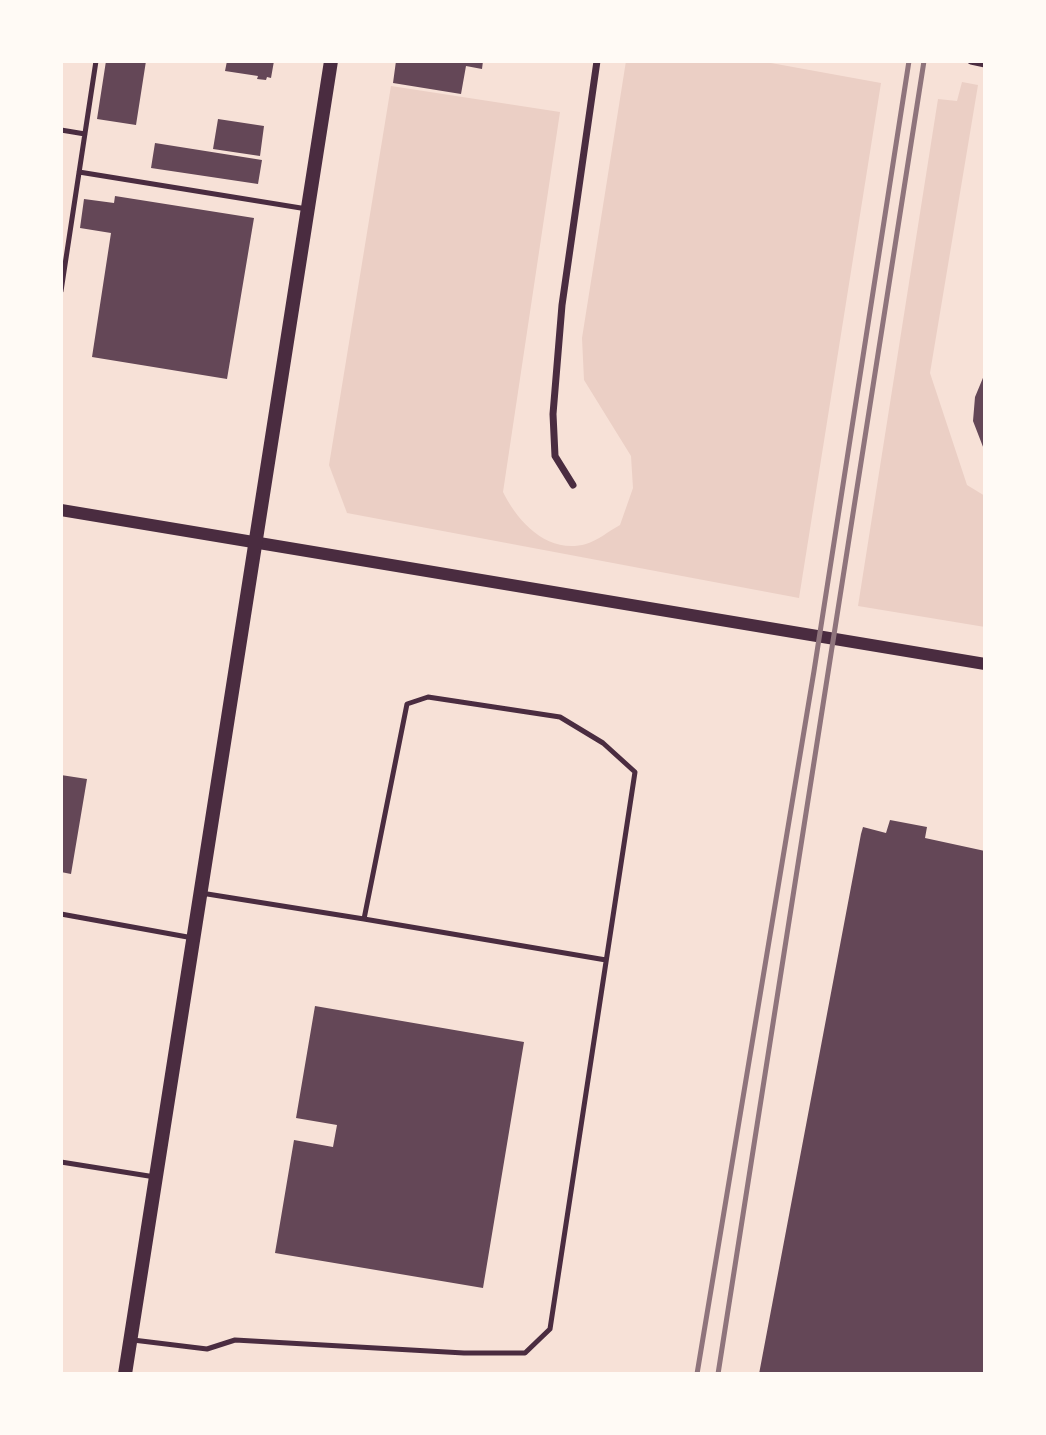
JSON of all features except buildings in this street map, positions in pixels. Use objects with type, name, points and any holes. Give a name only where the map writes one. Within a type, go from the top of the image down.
[{"type":"main road","points":[[125,1374],[331,61]]},
{"type":"street","points":[[573,485],[555,456],[553,414],[562,305],[597,61]]},
{"type":"street","points":[[971,61],[985,64]]},
{"type":"street","points":[[61,510],[985,664]]},
{"type":"lane","points":[[61,291],[96,61]]},
{"type":"lane","points":[[61,130],[85,134]]},
{"type":"lane","points":[[79,172],[307,209]]},
{"type":"lane","points":[[130,1339],[207,1349],[235,1340],[464,1353],[525,1353],[550,1329],[635,772],[603,743],[560,717],[428,697],[407,704],[364,919]]},
{"type":"lane","points":[[200,893],[606,960]]},
{"type":"lane","points":[[61,914],[193,938]]},
{"type":"lane","points":[[61,1162],[156,1177]]},
{"type":"shaded area","points":[[626,61],[760,61],[881,83],[799,598],[347,513],[329,465],[391,86],[560,112],[503,492],[525,524],[559,545],[586,544],[620,525],[633,488],[631,456],[584,380],[582,338]]},
{"type":"shaded area","points":[[962,82],[978,85],[930,373],[967,485],[985,496],[985,627],[858,606],[938,99],[957,101]]},
{"type":"railway","points":[[697,1374],[814,671],[909,61]]},
{"type":"railway","points":[[718,1374],[924,61]]}]
